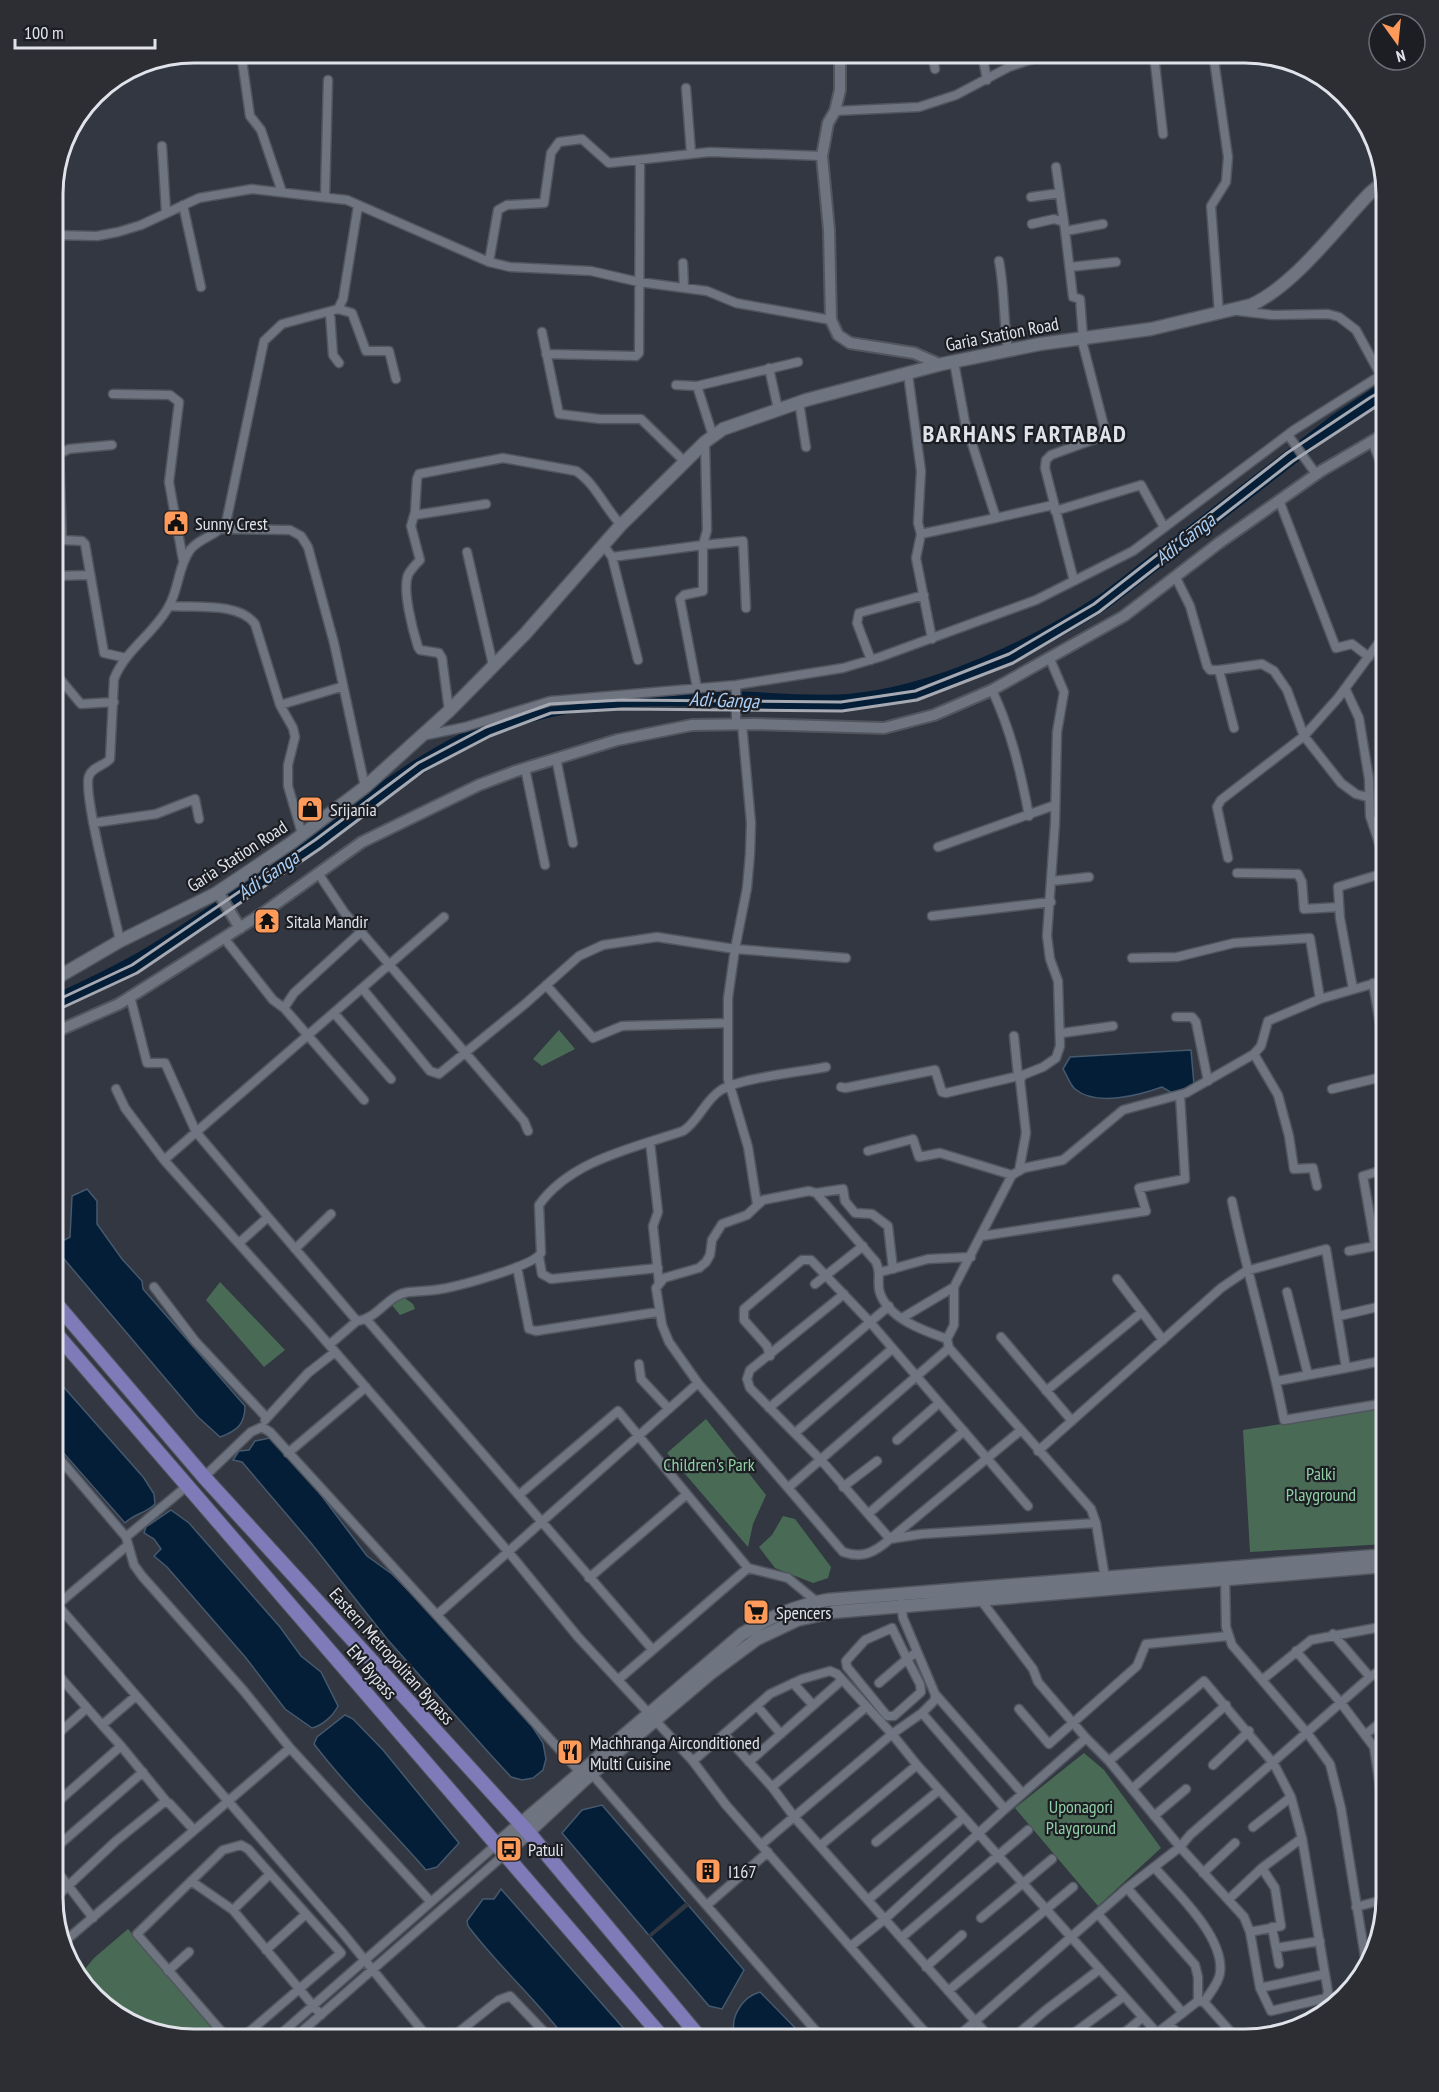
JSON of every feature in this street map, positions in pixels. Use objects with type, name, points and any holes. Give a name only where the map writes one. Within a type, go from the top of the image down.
[{"type":"main road","name":"Garia Station Road","points":[[63,974],[120,941],[218,892],[365,787],[449,711],[621,525],[709,439],[750,418],[799,402],[939,364],[1082,337],[1151,329],[1234,310],[1265,298],[1281,286],[1376,188]]},
{"type":"main road","name":"Eastern Metropolitan Bypass","points":[[63,1312],[204,1477],[524,1828],[650,1975],[693,2029]]},
{"type":"main road","name":"EM Bypass","points":[[63,1342],[426,1761],[465,1812],[501,1850],[655,2029]]},
{"type":"main road","points":[[501,1850],[742,1634],[782,1611],[817,1602],[899,1594],[1027,1589],[1225,1574],[1376,1556]]},
{"type":"main road","points":[[651,1716],[757,1640],[797,1620],[833,1612],[902,1608],[980,1599],[1027,1589],[1105,1578],[1376,1566]]},
{"type":"street","points":[[243,63],[250,116],[261,130],[282,192]]},
{"type":"street","points":[[840,63],[841,81],[835,111],[828,123],[822,156],[830,230],[831,320],[838,335],[850,343],[914,353],[939,364]]},
{"type":"street","points":[[934,63],[935,69]]},
{"type":"street","points":[[984,63],[987,80]]},
{"type":"street","points":[[835,111],[919,107],[956,95],[1021,63]]},
{"type":"street","points":[[1155,63],[1163,135]]},
{"type":"street","points":[[1214,63],[1228,157],[1226,182],[1211,206],[1219,315]]},
{"type":"street","points":[[325,197],[327,80]]},
{"type":"street","points":[[686,88],[691,153]]},
{"type":"street","points":[[489,262],[498,210],[507,205],[544,203],[551,153],[559,142],[582,139],[609,163],[691,153],[822,156]]},
{"type":"street","points":[[162,146],[166,213]]},
{"type":"street","points":[[546,354],[638,354],[640,160]]},
{"type":"street","points":[[1056,167],[1073,297],[1080,299],[1082,337],[1105,429],[1095,439],[1051,455],[1046,460],[1045,468],[1054,508],[1074,581]]},
{"type":"street","points":[[63,236],[97,236],[141,225],[199,198],[252,189],[282,192],[347,200],[398,220],[440,242],[489,262],[510,267],[591,271],[639,282],[707,291],[736,303],[831,320]]},
{"type":"street","points":[[1031,197],[1060,194]]},
{"type":"street","points":[[183,205],[201,287]]},
{"type":"street","points":[[339,363],[333,355],[334,311],[343,299],[358,206]]},
{"type":"street","points":[[1032,224],[1054,219],[1065,226],[1103,224]]},
{"type":"street","points":[[999,261],[1004,289],[1002,318],[1008,350]]},
{"type":"street","points":[[1070,267],[1116,262]]},
{"type":"street","points":[[683,263],[684,288]]},
{"type":"street","points":[[1234,310],[1273,315],[1328,314],[1339,317],[1356,330],[1376,362]]},
{"type":"street","points":[[222,529],[226,523],[264,341],[282,324],[334,311],[352,313],[366,351],[389,351],[396,379]]},
{"type":"street","points":[[542,332],[559,414],[644,420],[685,462]]},
{"type":"street","points":[[676,385],[697,386],[798,362]]},
{"type":"street","points":[[954,362],[965,422],[996,518]]},
{"type":"street","points":[[769,368],[778,409]]},
{"type":"street","points":[[908,374],[921,471],[918,523],[921,534],[916,558],[932,639]]},
{"type":"street","points":[[420,737],[465,727],[550,701],[736,685],[843,668],[932,639],[1036,600],[1133,551],[1288,435],[1376,378]]},
{"type":"street","points":[[697,386],[709,439],[707,530],[703,545],[703,591],[684,595],[680,599],[697,688]]},
{"type":"street","points":[[113,394],[170,395],[179,402],[169,482],[183,560]]},
{"type":"street","points":[[799,402],[806,447]]},
{"type":"street","points":[[1288,435],[1316,474]]},
{"type":"street","points":[[63,1028],[130,996],[224,938],[347,851],[479,785],[525,768],[617,740],[692,725],[884,728],[934,715],[992,690],[1124,616],[1316,474],[1376,439]]},
{"type":"street","points":[[1372,441],[1376,451]]},
{"type":"street","points":[[63,452],[69,449],[112,445]]},
{"type":"street","points":[[449,711],[442,658],[439,652],[418,647],[409,611],[406,582],[411,570],[420,560],[411,526],[415,515],[419,474],[503,458],[523,464],[576,471],[585,477],[607,510],[621,525]]},
{"type":"street","points":[[921,534],[1054,508],[1141,486],[1164,527]]},
{"type":"street","points":[[1280,500],[1336,648],[1352,644],[1369,657]]},
{"type":"street","points":[[415,515],[486,504]]},
{"type":"street","points":[[120,941],[93,823],[88,781],[92,770],[110,759],[114,679],[126,658],[170,606],[183,560],[201,538],[222,529],[290,530],[301,536],[308,547],[334,643],[365,787]]},
{"type":"street","points":[[612,557],[743,541],[746,608]]},
{"type":"street","points":[[63,542],[84,543],[104,653],[126,658]]},
{"type":"street","points":[[604,546],[612,557],[638,660]]},
{"type":"street","points":[[467,552],[493,665]]},
{"type":"street","points":[[63,576],[90,576]]},
{"type":"street","points":[[1176,578],[1190,606],[1210,670],[1262,664],[1274,671],[1287,690],[1304,736],[1341,783],[1356,794],[1367,797]]},
{"type":"street","points":[[872,660],[857,623],[859,613],[924,595]]},
{"type":"street","points":[[170,606],[238,611],[249,616],[255,624],[280,705],[293,728],[295,737],[288,765],[288,786],[302,834]]},
{"type":"street","points":[[1228,858],[1217,807],[1221,800],[1304,736],[1376,647]]},
{"type":"street","points":[[841,1087],[935,1070],[942,1092],[946,1093],[1021,1075],[1043,1067],[1056,1058],[1062,1033],[1058,981],[1050,959],[1047,936],[1051,902],[1057,732],[1064,692],[1050,658]]},
{"type":"street","points":[[1219,670],[1234,728]]},
{"type":"street","points":[[63,683],[81,704],[114,702]]},
{"type":"street","points":[[736,685],[750,813],[750,854],[747,888],[735,949],[728,1023],[729,1086],[748,1147],[757,1204]]},
{"type":"street","points":[[280,705],[342,687]]},
{"type":"street","points":[[1345,688],[1356,708],[1364,745],[1369,779],[1367,797],[1376,834]]},
{"type":"street","points":[[992,690],[1002,711],[1017,758],[1029,816]]},
{"type":"street","points":[[556,758],[573,843]]},
{"type":"street","points":[[525,768],[544,865]]},
{"type":"street","points":[[93,823],[156,814],[195,799],[199,819]]},
{"type":"street","points":[[938,847],[1055,805]]},
{"type":"street","points":[[318,873],[344,912],[391,963],[524,1121],[528,1131]]},
{"type":"street","points":[[1237,873],[1298,874],[1302,882],[1304,909],[1339,907]]},
{"type":"street","points":[[1353,989],[1339,907],[1338,887],[1376,876]]},
{"type":"street","points":[[1052,881],[1089,877]]},
{"type":"street","points":[[218,892],[240,928]]},
{"type":"street","points":[[932,916],[1051,902]]},
{"type":"street","points":[[164,1160],[444,917]]},
{"type":"street","points":[[284,1008],[294,993],[362,931]]},
{"type":"street","points":[[362,988],[435,1074],[444,1072],[589,950],[627,940],[657,936],[735,949],[846,958]]},
{"type":"street","points":[[224,938],[273,1000],[284,1008],[364,1100]]},
{"type":"street","points":[[1132,958],[1177,957],[1234,943],[1310,938],[1320,999]]},
{"type":"street","points":[[868,1151],[913,1139],[919,1157],[940,1153],[1016,1173],[1063,1160],[1123,1110],[1180,1095],[1254,1054],[1261,1046],[1268,1021],[1320,999],[1376,982]]},
{"type":"street","points":[[1373,983],[1376,1001]]},
{"type":"street","points":[[546,985],[593,1038],[622,1026],[728,1023]]},
{"type":"street","points":[[130,996],[146,1061],[149,1064],[165,1063],[196,1132],[357,1321]]},
{"type":"street","points":[[334,1013],[391,1079]]},
{"type":"street","points":[[1176,1017],[1192,1017],[1196,1022],[1208,1081]]},
{"type":"street","points":[[1062,1033],[1113,1026]]},
{"type":"street","points":[[789,1487],[948,1344],[954,1325],[954,1287],[1016,1173],[1026,1133],[1021,1075],[1014,1036]]},
{"type":"street","points":[[1254,1054],[1278,1095],[1289,1136],[1294,1169],[1314,1168],[1317,1186]]},
{"type":"street","points":[[658,1268],[551,1279],[542,1274],[539,1257],[542,1241],[539,1205],[551,1189],[580,1170],[617,1153],[691,1125],[709,1100],[729,1086],[826,1067]]},
{"type":"street","points":[[1332,1089],[1376,1078]]},
{"type":"street","points":[[116,1089],[126,1108],[164,1160],[366,1387],[578,1637],[693,1761],[726,1805],[923,2029]]},
{"type":"street","points":[[982,1236],[1146,1211],[1139,1188],[1185,1179],[1180,1095]]},
{"type":"street","points":[[650,1142],[658,1212],[653,1226],[659,1283]]},
{"type":"street","points":[[1349,1251],[1375,1245],[1364,1176],[1376,1172]]},
{"type":"street","points":[[893,1269],[888,1226],[872,1214],[855,1213],[846,1201],[843,1189],[816,1193],[800,1192],[757,1204],[747,1215],[722,1224],[712,1240],[710,1255],[699,1268],[664,1278],[659,1283],[656,1288],[658,1311],[669,1342],[698,1383],[843,1552],[853,1555],[874,1552],[1020,1431]]},
{"type":"street","points":[[816,1193],[863,1246],[881,1272],[878,1290],[889,1306],[912,1327],[948,1344],[1020,1431],[1091,1509],[1096,1523],[1105,1578]]},
{"type":"street","points":[[1232,1201],[1246,1271],[1277,1381],[1284,1420],[1376,1405]]},
{"type":"street","points":[[295,1249],[331,1214]]},
{"type":"street","points":[[238,1243],[268,1217]]},
{"type":"street","points":[[815,1284],[863,1246]]},
{"type":"street","points":[[1038,1451],[1221,1288],[1246,1271],[1326,1249],[1346,1368]]},
{"type":"street","points":[[204,1477],[251,1431],[262,1427],[266,1417],[357,1321],[367,1320],[406,1292],[428,1292],[467,1284],[539,1257]]},
{"type":"street","points":[[881,1272],[937,1258],[971,1257]]},
{"type":"street","points":[[771,1356],[767,1346],[744,1320],[744,1309],[802,1260],[811,1260],[870,1322],[938,1404],[1028,1506]]},
{"type":"street","points":[[517,1267],[529,1329],[536,1331],[658,1311]]},
{"type":"street","points":[[1117,1279],[1163,1340]]},
{"type":"street","points":[[154,1287],[195,1341],[266,1417]]},
{"type":"street","points":[[902,1318],[954,1287]]},
{"type":"street","points":[[1287,1292],[1308,1375]]},
{"type":"street","points":[[844,1294],[771,1356],[750,1370],[747,1379],[750,1388],[821,1460],[890,1539]]},
{"type":"street","points":[[770,1408],[889,1306]]},
{"type":"street","points":[[1338,1316],[1376,1307]]},
{"type":"street","points":[[1046,1391],[1142,1312]]},
{"type":"street","points":[[367,1320],[589,1578],[615,1603],[652,1649]]},
{"type":"street","points":[[1000,1337],[1072,1421]]},
{"type":"street","points":[[795,1432],[892,1349]]},
{"type":"street","points":[[1277,1381],[1376,1362]]},
{"type":"street","points":[[639,1364],[641,1378],[669,1409]]},
{"type":"street","points":[[438,1614],[639,1438],[698,1383]]},
{"type":"street","points":[[288,1453],[366,1387]]},
{"type":"street","points":[[897,1440],[938,1404]]},
{"type":"street","points":[[519,1495],[618,1411],[748,1568],[788,1578],[817,1602]]},
{"type":"street","points":[[262,1427],[586,1772],[707,1905],[814,2029]]},
{"type":"street","points":[[868,1514],[964,1431]]},
{"type":"street","points":[[843,1487],[877,1461]]},
{"type":"street","points":[[63,1464],[127,1541],[134,1565],[142,1576],[243,1690],[290,1748],[431,1902]]},
{"type":"street","points":[[63,1596],[187,1486]]},
{"type":"street","points":[[589,1578],[686,1495]]},
{"type":"street","points":[[890,1539],[922,1534],[1096,1523]]},
{"type":"street","points":[[619,1679],[748,1568]]},
{"type":"street","points":[[1225,1574],[1228,1636],[1330,1764],[1335,1779],[1364,1952]]},
{"type":"street","points":[[899,1594],[916,1652],[935,1694],[1022,1793]]},
{"type":"street","points":[[980,1599],[1033,1669],[1038,1682],[1109,1761],[1180,1847],[1244,1917],[1250,1932],[1260,1988],[1271,2011],[1330,1998]]},
{"type":"street","points":[[63,1612],[364,1959],[421,2029]]},
{"type":"street","points":[[892,1628],[907,1659],[920,1684],[921,1692],[894,1716],[887,1716],[847,1667],[846,1661],[865,1640],[892,1628]]},
{"type":"street","points":[[1262,1680],[1311,1640],[1376,1628]]},
{"type":"street","points":[[1333,1634],[1370,1677]]},
{"type":"street","points":[[1019,1708],[1049,1744],[1140,1662],[1146,1644],[1228,1636]]},
{"type":"street","points":[[1296,1651],[1341,1703],[1374,1747],[1376,1760]]},
{"type":"street","points":[[879,1683],[916,1652]]},
{"type":"street","points":[[693,1761],[770,1694],[793,1683],[830,1671],[842,1680],[892,1734],[938,1791],[1072,1935],[1149,2029]]},
{"type":"street","points":[[966,2029],[1127,1888],[1180,1847],[1190,1835],[1376,1673]]},
{"type":"street","points":[[63,1680],[122,1746],[166,1801],[194,1830]]},
{"type":"street","points":[[749,1762],[842,1680]]},
{"type":"street","points":[[1109,1761],[1201,1681],[1208,1684],[1274,1764],[1291,1797],[1302,1838],[1320,1941],[1328,1992],[1326,1998]]},
{"type":"street","points":[[793,1683],[813,1705]]},
{"type":"street","points":[[762,1844],[892,1734],[922,1713],[935,1700],[935,1694]]},
{"type":"street","points":[[102,1725],[136,1696]]},
{"type":"street","points":[[1132,1789],[1226,1705]]},
{"type":"street","points":[[757,1706],[781,1734]]},
{"type":"street","points":[[63,1728],[87,1707]]},
{"type":"street","points":[[772,1787],[866,1707]]},
{"type":"street","points":[[922,1713],[1005,1809]]},
{"type":"street","points":[[1365,1735],[1376,1726]]},
{"type":"street","points":[[1213,1765],[1249,1731]]},
{"type":"street","points":[[724,1734],[981,2029]]},
{"type":"street","points":[[850,1946],[885,1919],[1022,1793],[1086,1738]]},
{"type":"street","points":[[63,1797],[122,1746]]},
{"type":"street","points":[[69,1938],[290,1748]]},
{"type":"street","points":[[821,1845],[917,1765]]},
{"type":"street","points":[[63,1841],[143,1772]]},
{"type":"street","points":[[1154,1816],[1186,1789]]},
{"type":"street","points":[[876,1842],[938,1791]]},
{"type":"street","points":[[1253,1827],[1291,1797]]},
{"type":"street","points":[[63,1890],[166,1801]]},
{"type":"street","points":[[868,1900],[963,1818]]},
{"type":"street","points":[[901,1938],[1028,1830]]},
{"type":"street","points":[[1229,1899],[1263,1868],[1302,1838]]},
{"type":"street","points":[[1203,1873],[1235,1843]]},
{"type":"street","points":[[219,2029],[137,1934],[223,1850],[241,1845],[248,1849],[341,1953],[252,2029]]},
{"type":"street","points":[[287,2029],[422,1909],[501,1850]]},
{"type":"street","points":[[305,2029],[431,1920],[501,1850]]},
{"type":"street","points":[[707,1905],[768,1852]]},
{"type":"street","points":[[981,1918],[1052,1859]]},
{"type":"street","points":[[1154,1867],[1200,1921],[1216,1945],[1220,1975],[1201,2002],[1163,2029]]},
{"type":"street","points":[[1250,1932],[1281,1926],[1275,1888],[1263,1868]]},
{"type":"street","points":[[233,1910],[270,1874]]},
{"type":"street","points":[[63,1877],[93,1918]]},
{"type":"street","points":[[191,1881],[233,1910],[321,2015]]},
{"type":"street","points":[[948,1991],[1073,1887]]},
{"type":"street","points":[[1127,1888],[1195,1965],[1201,2002],[1227,2029]]},
{"type":"street","points":[[1356,1907],[1376,1902]]},
{"type":"street","points":[[422,1909],[431,1920]]},
{"type":"street","points":[[266,1950],[306,1914]]},
{"type":"street","points":[[1098,1914],[1183,2013]]},
{"type":"street","points":[[1272,1927],[1279,1964]]},
{"type":"street","points":[[926,1967],[962,1935]]},
{"type":"street","points":[[1276,1948],[1320,1941]]},
{"type":"street","points":[[168,1971],[189,1952]]},
{"type":"street","points":[[1024,2029],[1100,1969]]},
{"type":"street","points":[[1260,1988],[1325,1974]]},
{"type":"street","points":[[463,2029],[499,2000],[510,1996],[541,2029]]},
{"type":"street","points":[[1079,2029],[1124,1996]]},
{"type":"street","points":[[1129,2029],[1142,2018]]},
{"type":"street","points":[[1169,2024],[1173,2029]]},
{"type":"green space","points":[[559,1030],[575,1049],[542,1066],[533,1059]]},
{"type":"green space","points":[[220,1282],[285,1350],[264,1367],[206,1300]]},
{"type":"green space","points":[[402,1296],[413,1304],[415,1309],[400,1315],[391,1304]]},
{"type":"green space","name":"Palki Playground","points":[[1376,1410],[1376,1545],[1250,1552],[1243,1430]]},
{"type":"green space","name":"Children's Park","points":[[706,1419],[766,1495],[753,1524],[748,1547],[667,1453]]},
{"type":"green space","name":"Children's Park","points":[[783,1516],[795,1519],[831,1567],[828,1578],[813,1583],[775,1568],[759,1547],[772,1535]]},
{"type":"green space","name":"Uponagori Playground","points":[[1084,1753],[1104,1770],[1161,1848],[1098,1906],[1015,1808]]},
{"type":"green space","points":[[128,1929],[213,2029],[186,2029],[152,2022],[121,2007],[101,1991],[85,1969],[94,1958]]},
{"type":"water","points":[[1191,1050],[1194,1085],[1174,1094],[1162,1087],[1118,1098],[1094,1097],[1075,1089],[1063,1069],[1070,1057]]},
{"type":"water","points":[[87,1189],[97,1201],[97,1224],[122,1259],[142,1281],[143,1289],[245,1406],[242,1422],[231,1432],[220,1437],[198,1417],[63,1258],[63,1241],[70,1237],[72,1196]]},
{"type":"water","points":[[63,1386],[144,1478],[154,1494],[155,1504],[125,1523],[63,1452]]},
{"type":"water","points":[[270,1438],[312,1483],[367,1556],[392,1574],[457,1640],[532,1726],[543,1743],[546,1759],[543,1770],[533,1778],[522,1780],[511,1777],[387,1639],[311,1543],[242,1462],[233,1460],[239,1451],[249,1450],[255,1441]]},
{"type":"water","points":[[171,1510],[189,1523],[280,1627],[301,1656],[321,1672],[338,1706],[324,1722],[312,1728],[285,1709],[246,1658],[167,1567],[154,1556],[161,1549],[154,1539],[144,1533],[146,1527]]},
{"type":"water","points":[[345,1715],[353,1719],[383,1750],[459,1843],[437,1867],[426,1870],[314,1744],[317,1737]]},
{"type":"water","points":[[602,1805],[744,1970],[722,2009],[709,2006],[562,1833],[582,1810]]},
{"type":"water","points":[[501,1889],[624,2029],[558,2029],[468,1926],[467,1921],[483,1899],[494,1899]]},
{"type":"water","points":[[760,1992],[796,2029],[734,2029],[738,2011],[742,2004]]},
{"type":"pier","points":[[686,1902],[689,1906],[650,1938],[648,1935]]},
{"type":"waterway","name":"Adi Ganga","points":[[63,999],[127,968],[186,932],[426,762],[486,730],[518,718],[576,704],[635,698],[825,703],[881,698],[949,679],[1016,651],[1048,635],[1106,600],[1335,423],[1376,396]]},
{"type":"railway","points":[[63,997],[132,965],[315,840],[418,763],[486,727],[550,704],[622,700],[841,702],[915,691],[1009,654],[1094,604],[1287,453],[1376,394]]},
{"type":"railway","points":[[63,1007],[137,973],[321,848],[423,771],[490,736],[551,713],[622,709],[842,711],[917,700],[1013,663],[1099,612],[1293,461],[1376,407]]},
{"type":"place","name":"Sunny Crest","points":[[176,523]]},
{"type":"place","name":"Srijania","points":[[310,809]]},
{"type":"place","name":"Sitala Mandir","points":[[267,921]]},
{"type":"place","name":"Spencers","points":[[756,1612]]},
{"type":"place","name":"Machhranga Airconditioned Multi Cuisine","points":[[570,1752]]},
{"type":"place","name":"Patuli","points":[[509,1849]]},
{"type":"place","name":"I167","points":[[708,1871]]},
{"type":"district","name":"BARHANS FARTABAD","points":[[1025,433]]}]
